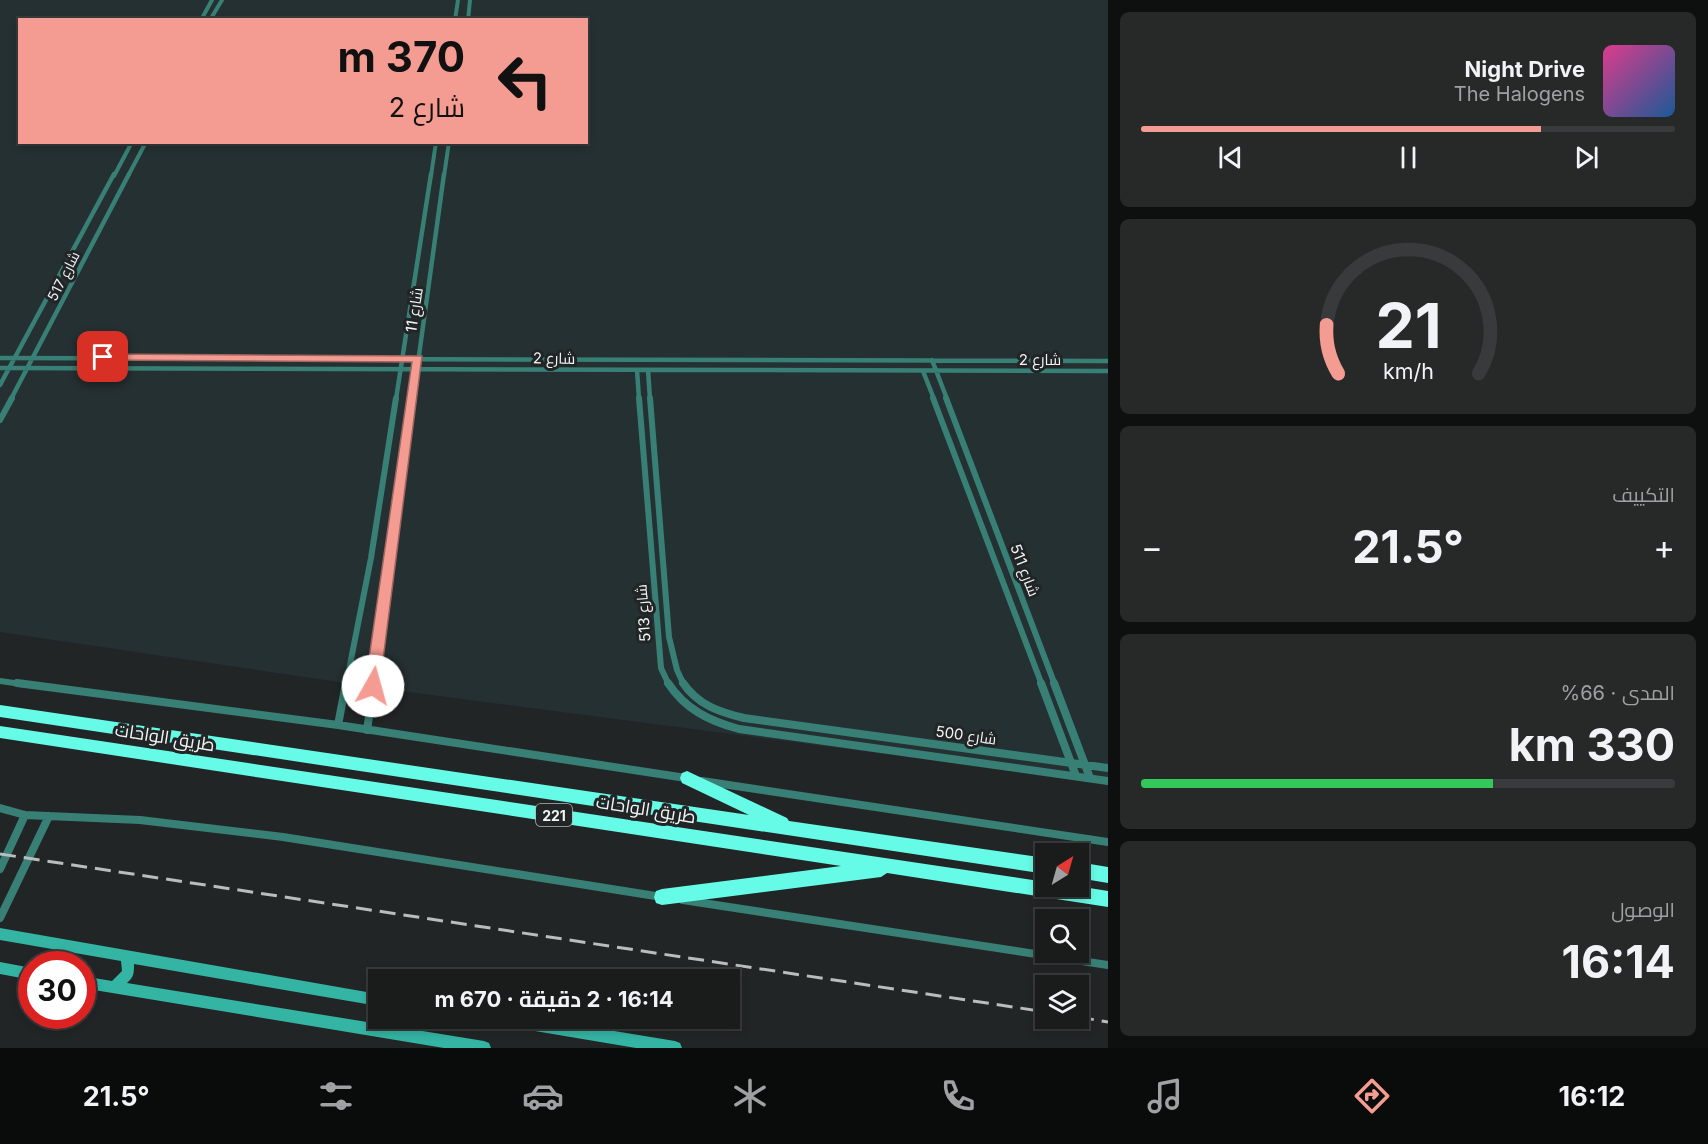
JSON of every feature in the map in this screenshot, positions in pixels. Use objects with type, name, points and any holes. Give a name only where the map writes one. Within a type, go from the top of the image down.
[{"type":"highway","name":"طريق الواحات","points":[[0,711],[1035,864]]},
{"type":"highway","name":"طريق الواحات","points":[[0,732],[1108,899]]},
{"type":"highway","points":[[687,778],[794,829]]},
{"type":"highway","points":[[663,897],[898,867]]},
{"type":"highway","points":[[1089,871],[1108,874]]},
{"type":"street","points":[[202,18],[212,0]]},
{"type":"street","points":[[211,18],[222,0]]},
{"type":"street","points":[[455,18],[458,0]]},
{"type":"street","points":[[468,18],[470,0]]},
{"type":"street","name":"شارع 517","points":[[0,385],[131,144]]},
{"type":"street","name":"شارع 517","points":[[0,420],[30,367],[145,144]]},
{"type":"street","name":"شارع 11","points":[[338,725],[371,558],[436,144]]},
{"type":"street","name":"شارع 11","points":[[367,730],[449,144]]},
{"type":"street","name":"شارع 2","points":[[0,358],[1108,361]]},
{"type":"street","name":"شارع 513","points":[[650,359],[652,444],[669,637],[674,669],[693,697],[708,707],[735,717],[819,729]]},
{"type":"street","name":"شارع 511","points":[[932,360],[1090,778]]},
{"type":"street","name":"شارع 2","points":[[0,368],[1108,370]]},
{"type":"street","name":"شارع 513","points":[[637,370],[651,521],[658,637],[661,668],[666,680],[683,703],[695,712],[731,728],[821,741]]},
{"type":"street","name":"شارع 511","points":[[923,371],[1076,776]]},
{"type":"street","points":[[643,444],[652,444]]},
{"type":"street","points":[[651,521],[660,521]]},
{"type":"street","points":[[658,637],[669,637]]},
{"type":"street","name":"طريق الواحات","points":[[0,681],[338,725],[1108,842]]},
{"type":"street","points":[[819,729],[821,741]]},
{"type":"street","name":"شارع 500","points":[[819,729],[1108,768]]},
{"type":"street","name":"شارع 500","points":[[821,741],[1108,781]]},
{"type":"street","points":[[994,753],[996,765]]},
{"type":"street","points":[[0,808],[25,815],[160,822],[283,837],[1108,965]]},
{"type":"street","points":[[0,869],[25,815]]},
{"type":"street","points":[[0,918],[49,816]]},
{"type":"street","points":[[0,934],[368,998]]},
{"type":"street","points":[[114,987],[128,974],[127,958]]},
{"type":"street","points":[[0,968],[18,971]]},
{"type":"street","points":[[96,984],[484,1048]]},
{"type":"street","points":[[548,1029],[623,1044],[675,1048]]},
{"type":"shaded area","points":[[0,0],[1108,0],[1108,783],[386,689],[0,632]]},
{"type":"railway","points":[[0,854],[1035,1010]]},
{"type":"railway","points":[[1089,1019],[1108,1022]]},
{"type":"route","points":[[103,357],[418,359],[373,686]]}]
